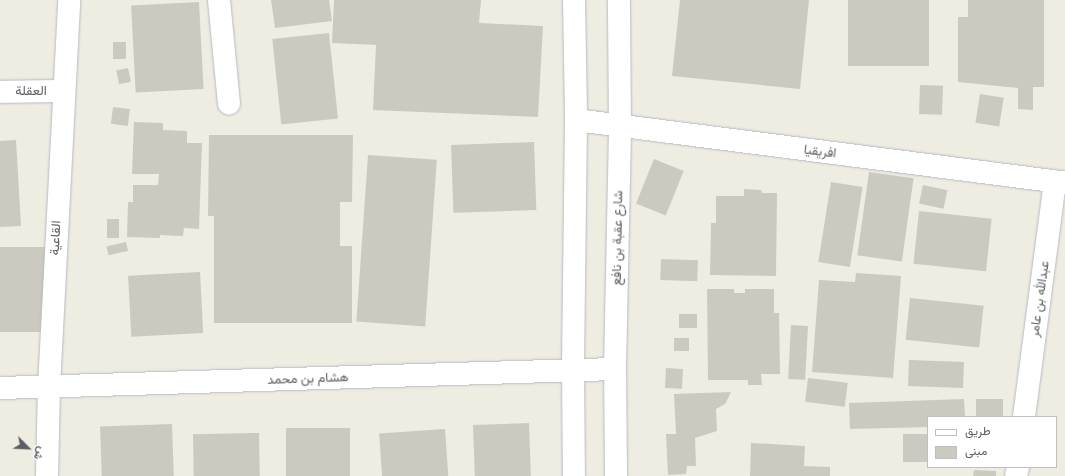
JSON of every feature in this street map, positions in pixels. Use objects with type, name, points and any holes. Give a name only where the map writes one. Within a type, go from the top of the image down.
[{"type":"street","name":"القاعية","points":[[47,476],[49,387],[68,0]]},
{"type":"street","points":[[219,0],[229,104]]},
{"type":"street","points":[[574,0],[576,120],[573,370],[574,476]]},
{"type":"street","name":"شارع عقبة بن نافع","points":[[616,476],[615,370],[620,127],[619,0]]},
{"type":"street","name":"العقلة","points":[[0,92],[63,91]]},
{"type":"street","name":"افريقيا","points":[[576,120],[620,127],[1060,182]]},
{"type":"street","name":"عبدالله بن عامر","points":[[1024,416],[1060,182]]},
{"type":"street","name":"هشام بن محمد","points":[[0,388],[573,370],[615,370]]},
{"type":"building","points":[[271,0],[329,0],[332,21],[275,28]]},
{"type":"building","points":[[334,0],[481,0],[479,23],[543,26],[538,117],[373,110],[376,45],[332,43]]},
{"type":"building","points":[[680,0],[809,0],[800,89],[672,76]]},
{"type":"building","points":[[848,0],[929,0],[929,66],[848,66]]},
{"type":"building","points":[[968,0],[1044,0],[1044,87],[1033,87],[1033,110],[1018,109],[1018,88],[958,82],[958,17],[968,17]]},
{"type":"building","points":[[199,2],[204,89],[136,92],[131,6]]},
{"type":"building","points":[[329,33],[338,119],[281,124],[272,39]]},
{"type":"building","points":[[113,42],[126,42],[126,59],[113,59]]},
{"type":"building","points":[[128,68],[131,82],[119,84],[116,70]]},
{"type":"building","points":[[920,85],[943,86],[942,115],[919,114]]},
{"type":"building","points":[[980,94],[1004,98],[999,126],[975,123]]},
{"type":"building","points":[[113,107],[130,109],[128,126],[111,124]]},
{"type":"building","points":[[134,122],[163,123],[163,130],[187,131],[187,143],[202,143],[199,229],[184,228],[183,236],[160,235],[160,238],[127,237],[128,202],[133,202],[133,185],[158,185],[159,174],[132,174]]},
{"type":"building","points":[[209,135],[353,135],[352,202],[340,202],[340,246],[352,246],[352,323],[214,323],[214,216],[208,216]]},
{"type":"building","points":[[16,140],[21,226],[0,227],[0,141]]},
{"type":"building","points":[[534,142],[536,210],[453,213],[451,145]]},
{"type":"building","points":[[368,155],[437,160],[425,326],[356,322]]},
{"type":"building","points":[[654,159],[684,171],[666,215],[636,204]]},
{"type":"building","points":[[869,172],[914,178],[902,261],[857,255]]},
{"type":"building","points":[[831,182],[863,187],[850,267],[818,262]]},
{"type":"building","points":[[923,185],[947,190],[944,209],[919,204]]},
{"type":"building","points":[[744,189],[761,190],[762,193],[777,193],[776,276],[710,275],[711,223],[716,223],[716,196],[744,196]]},
{"type":"building","points":[[919,211],[992,219],[986,271],[913,264]]},
{"type":"building","points":[[107,219],[119,219],[119,238],[107,238]]},
{"type":"building","points":[[126,242],[128,251],[109,255],[107,246]]},
{"type":"building","points":[[0,247],[47,247],[47,332],[0,332]]},
{"type":"building","points":[[661,259],[698,260],[697,281],[660,280]]},
{"type":"building","points":[[200,272],[203,333],[131,337],[128,276]]},
{"type":"building","points":[[856,273],[901,276],[893,378],[812,372],[819,280],[855,282]]},
{"type":"building","points":[[707,289],[734,289],[734,293],[745,293],[745,289],[774,289],[774,313],[779,313],[780,374],[761,374],[762,385],[748,385],[748,380],[708,380]]},
{"type":"building","points":[[910,298],[984,306],[979,348],[906,340]]},
{"type":"building","points":[[679,314],[697,314],[697,328],[679,328]]},
{"type":"building","points":[[791,325],[808,326],[805,380],[788,379]]},
{"type":"building","points":[[674,338],[689,338],[689,351],[674,351]]},
{"type":"building","points":[[909,360],[964,362],[963,388],[908,386]]},
{"type":"building","points":[[666,368],[683,369],[682,389],[665,388]]},
{"type":"building","points":[[808,378],[848,383],[845,407],[805,402]]},
{"type":"building","points":[[731,392],[725,404],[716,409],[717,431],[695,438],[696,466],[687,466],[686,474],[668,475],[666,434],[676,434],[674,394]]},
{"type":"building","points":[[964,399],[965,416],[927,416],[927,427],[850,429],[849,403]]},
{"type":"building","points":[[976,399],[1003,399],[1003,416],[976,416]]},
{"type":"building","points":[[529,423],[531,476],[475,476],[473,425]]},
{"type":"building","points":[[172,424],[174,476],[102,476],[100,427]]},
{"type":"building","points":[[286,428],[350,428],[350,476],[286,476]]},
{"type":"building","points":[[445,429],[448,476],[382,476],[379,434]]},
{"type":"building","points":[[259,433],[260,476],[194,476],[193,434]]},
{"type":"building","points":[[903,434],[927,434],[927,462],[903,462]]},
{"type":"building","points":[[751,443],[805,446],[804,466],[830,467],[830,476],[750,476]]},
{"type":"building","points":[[974,470],[996,471],[996,476],[973,476]]}]
